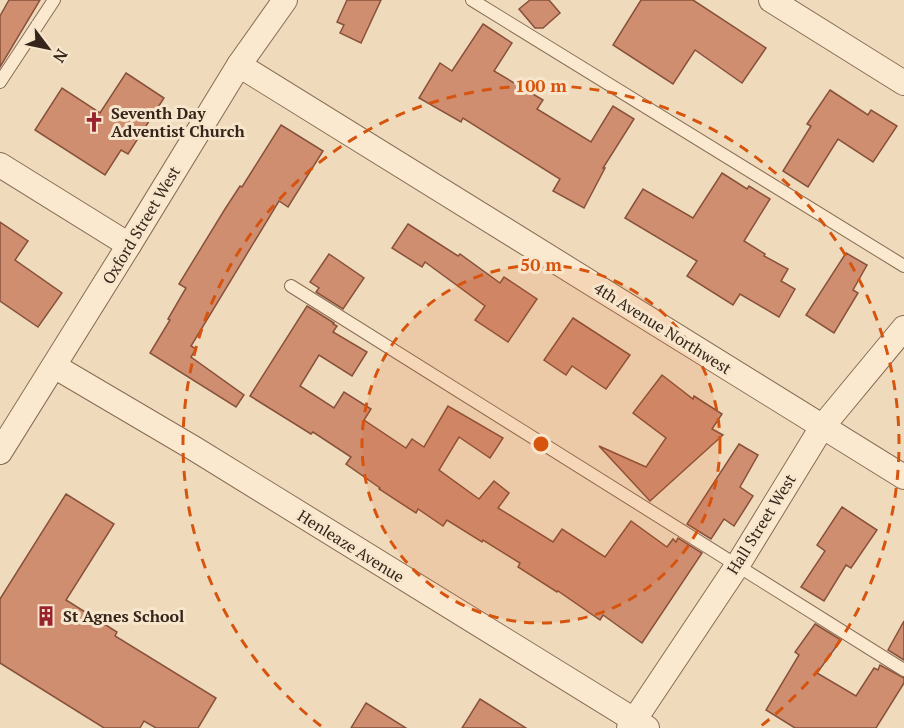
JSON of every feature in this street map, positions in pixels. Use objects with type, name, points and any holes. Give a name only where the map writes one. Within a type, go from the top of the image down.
[{"type":"street","name":"Oxford Street West","points":[[0,452],[239,65],[285,0]]},
{"type":"street","points":[[771,0],[904,83]]},
{"type":"street","name":"4th Avenue Northwest","points":[[239,65],[904,477]]},
{"type":"street","points":[[0,165],[129,246]]},
{"type":"street","name":"Hall Street West","points":[[636,725],[822,427],[904,328]]},
{"type":"street","name":"Henleaze Avenue","points":[[54,366],[195,449],[636,725]]},
{"type":"lane","points":[[0,82],[54,0]]},
{"type":"lane","points":[[472,0],[904,266]]},
{"type":"lane","points":[[291,286],[904,670]]},
{"type":"building","points":[[9,0],[40,0],[0,67],[0,16]]},
{"type":"building","points":[[347,0],[381,0],[361,43],[340,33],[344,25],[337,22]]},
{"type":"building","points":[[530,0],[549,0],[560,13],[543,28],[535,28],[519,9]]},
{"type":"building","points":[[641,0],[693,0],[766,48],[742,83],[695,50],[673,84],[613,45]]},
{"type":"building","points":[[483,24],[512,43],[494,71],[543,100],[537,109],[591,142],[613,106],[634,119],[603,168],[605,168],[584,208],[553,191],[560,179],[463,118],[461,122],[419,98],[440,63],[452,71]]},
{"type":"building","name":"Seventh Day Adventist Church","points":[[126,73],[164,98],[128,154],[121,150],[105,175],[35,130],[62,88],[100,113]]},
{"type":"building","points":[[830,90],[868,115],[871,110],[897,126],[873,162],[838,139],[808,187],[783,171],[811,126],[807,124]]},
{"type":"building","points":[[281,125],[323,151],[288,207],[279,201],[191,346],[196,349],[191,357],[244,395],[236,407],[150,353],[186,288],[179,284]]},
{"type":"building","points":[[722,173],[747,189],[749,186],[770,199],[744,241],[765,254],[764,256],[788,269],[781,281],[795,289],[779,317],[740,294],[733,305],[687,276],[697,261],[625,218],[643,189],[693,218]]},
{"type":"building","points":[[0,222],[28,241],[15,260],[62,293],[38,327],[0,301]]},
{"type":"building","points":[[408,224],[458,256],[460,254],[500,283],[504,277],[537,299],[508,342],[475,320],[485,306],[425,262],[422,267],[392,248]]},
{"type":"building","points":[[846,253],[867,265],[853,290],[858,293],[834,333],[806,315]]},
{"type":"building","points":[[329,254],[364,278],[343,309],[316,292],[319,288],[310,282]]},
{"type":"building","points":[[307,306],[337,326],[333,332],[367,352],[352,376],[319,355],[300,386],[334,408],[344,392],[371,409],[364,420],[406,448],[412,439],[424,447],[448,406],[503,438],[490,458],[459,437],[439,470],[479,499],[494,481],[509,493],[498,508],[553,542],[562,529],[605,557],[631,521],[667,547],[673,539],[676,542],[678,538],[702,553],[642,643],[603,615],[600,620],[518,567],[520,563],[483,540],[482,542],[447,520],[443,526],[418,509],[416,513],[346,464],[351,457],[250,396]]},
{"type":"building","points":[[573,318],[630,355],[606,389],[572,366],[566,375],[544,360]]},
{"type":"building","points":[[662,375],[693,399],[694,396],[722,414],[712,429],[723,435],[650,501],[599,446],[646,467],[666,438],[633,413]]},
{"type":"building","points":[[739,444],[758,455],[740,487],[753,496],[734,526],[724,519],[711,539],[687,524]]},
{"type":"building","name":"St Agnes School","points":[[66,494],[114,524],[66,600],[117,632],[115,636],[216,698],[198,728],[156,728],[144,721],[140,728],[104,728],[0,663],[0,599]]},
{"type":"building","points":[[842,507],[877,530],[851,568],[846,565],[824,601],[801,587],[825,551],[817,545]]},
{"type":"building","points":[[904,621],[904,660],[888,650]]},
{"type":"building","points":[[815,624],[841,640],[817,673],[856,696],[874,668],[878,670],[880,665],[904,678],[904,683],[876,728],[795,728],[766,710],[799,655],[795,652]]},
{"type":"building","points":[[480,699],[526,728],[462,728]]},
{"type":"building","points":[[366,703],[406,728],[351,728]]},
{"type":"place","name":"Seventh Day Adventist Church","points":[[94,122]]},
{"type":"place","name":"St Agnes School","points":[[46,616]]}]
